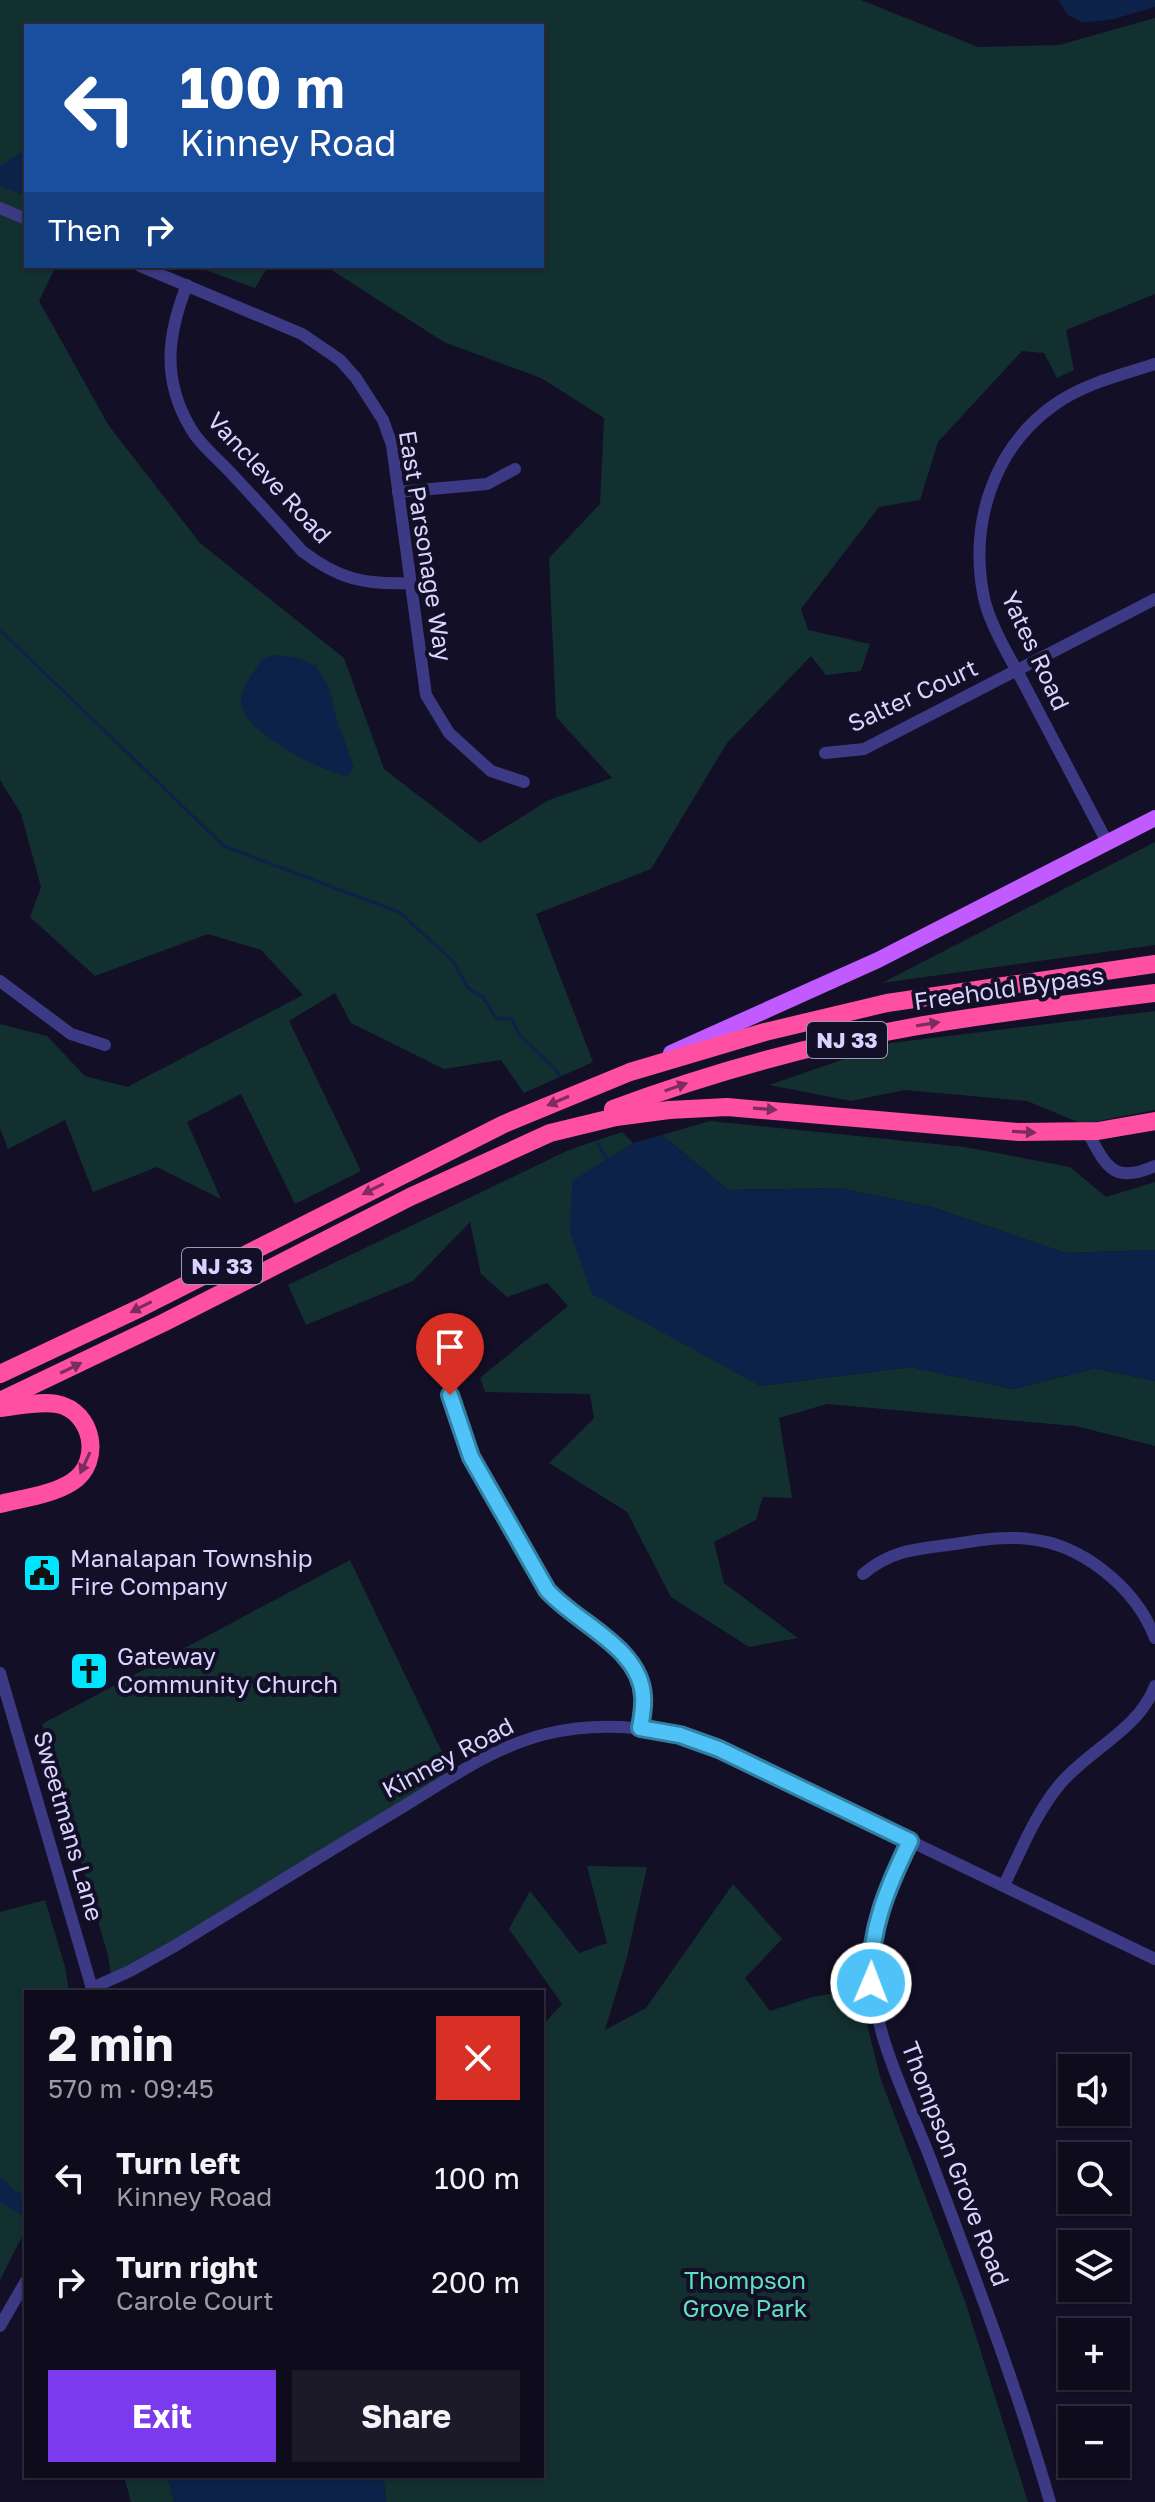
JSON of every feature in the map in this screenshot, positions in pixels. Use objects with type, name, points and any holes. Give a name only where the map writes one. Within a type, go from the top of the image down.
[{"type":"highway","name":"Freehold Bypass","points":[[630,1072],[765,1032],[874,1006],[1155,964]]},
{"type":"highway","name":"Freehold Bypass","points":[[550,1133],[681,1085],[826,1045],[959,1019],[1155,993]]},
{"type":"highway","name":"NJ 33","points":[[0,1374],[140,1308],[504,1124],[630,1072]]},
{"type":"highway","points":[[550,1133],[629,1115],[727,1107],[1019,1132],[1087,1131],[1155,1121]]},
{"type":"highway","name":"NJ 33","points":[[0,1401],[177,1316],[410,1197],[550,1133]]},
{"type":"highway","points":[[0,1408],[57,1404],[67,1408],[84,1423],[91,1440],[87,1465],[71,1483],[0,1504]]},
{"type":"main road","points":[[630,1072],[878,960],[1155,818]]},
{"type":"street","points":[[0,208],[24,218]]},
{"type":"street","name":"East Parsonage Way","points":[[145,268],[302,334],[340,360],[356,378],[383,420],[392,445],[426,695],[449,733],[491,771],[524,782]]},
{"type":"street","name":"Vancleve Road","points":[[187,285],[174,317],[169,342],[177,400],[191,430],[302,551],[320,565],[376,585],[410,583]]},
{"type":"street","name":"Yates Road","points":[[1107,842],[1017,670],[985,601],[979,556],[980,524],[990,487],[1008,451],[1030,425],[1055,404],[1100,381],[1155,364]]},
{"type":"street","points":[[398,492],[487,484],[515,469]]},
{"type":"street","name":"Salter Court","points":[[825,753],[864,749],[1155,599]]},
{"type":"street","points":[[0,981],[71,1034],[105,1045]]},
{"type":"street","points":[[1087,1131],[1100,1155],[1122,1175],[1137,1174],[1155,1166]]},
{"type":"street","points":[[450,1395],[471,1457],[547,1590],[634,1666],[643,1696],[640,1728]]},
{"type":"street","points":[[863,1574],[888,1556],[903,1552],[996,1538],[1041,1540],[1072,1551],[1103,1571],[1130,1599],[1149,1624],[1155,1638]]},
{"type":"street","name":"Sweetmans Lane","points":[[0,1673],[92,1990]]},
{"type":"street","points":[[1004,1885],[1048,1800],[1074,1770],[1141,1711],[1155,1686]]},
{"type":"street","name":"Kinney Road","points":[[92,1990],[173,1947],[503,1749],[545,1734],[590,1727],[640,1728],[680,1735],[719,1749],[1155,1959]]},
{"type":"street","name":"Thompson Grove Road","points":[[910,1841],[886,1889],[872,1942],[871,1983],[875,2013],[963,2245],[1050,2502]]},
{"type":"street","points":[[0,2326],[24,2284]]},
{"type":"green space","points":[[0,0],[861,0],[978,47],[1059,45],[1155,18],[1155,294],[1066,330],[1074,370],[1057,378],[1044,353],[1022,351],[938,442],[920,500],[879,507],[801,609],[808,630],[870,644],[861,671],[826,675],[811,656],[727,743],[651,869],[536,914],[593,1062],[524,1093],[501,1060],[444,1069],[351,1023],[335,993],[289,1021],[361,1171],[295,1204],[241,1094],[187,1122],[221,1199],[157,1167],[93,1192],[65,1120],[8,1149],[0,1128],[0,1024],[47,1036],[85,1076],[127,1087],[303,995],[261,950],[208,934],[95,976],[30,917],[41,887],[21,814],[0,780]],"holes":[[[24,24],[544,24],[544,268],[328,268],[444,342],[541,378],[604,418],[600,504],[549,558],[556,717],[612,778],[549,800],[480,843],[384,769],[344,658],[200,543],[109,426],[39,301],[55,268],[24,268]]]},
{"type":"green space","points":[[200,268],[267,268],[255,288]]},
{"type":"green space","points":[[1155,842],[1155,945],[882,983]]},
{"type":"green space","points":[[1155,1011],[1155,1110],[1083,1124],[1027,1101],[905,1090],[851,1101],[769,1085],[891,1043]]},
{"type":"green space","points":[[710,1121],[965,1147],[1070,1167],[1106,1197],[1155,1182],[1155,1250],[1065,1253],[932,1207],[838,1188],[728,1190],[662,1135]]},
{"type":"green space","points":[[622,1132],[633,1143],[572,1182],[760,1386],[911,1367],[1013,1389],[1095,1368],[1155,1381],[1155,1446],[1075,1426],[827,1404],[779,1418],[792,1498],[763,1497],[756,1520],[714,1542],[724,1583],[798,1638],[749,1647],[671,1597],[627,1512],[549,1463],[594,1418],[590,1394],[485,1392],[480,1378],[568,1306],[547,1283],[507,1297],[481,1274],[470,1222],[413,1281],[306,1325],[288,1285],[569,1150]]},
{"type":"green space","points":[[350,1560],[454,1777],[112,1980],[108,1956],[42,1724]]},
{"type":"green space","name":"Thompson Grove Park","points":[[587,1866],[647,1867],[627,1957],[605,2030],[646,2008],[733,1884],[782,1939],[745,1978],[770,2011],[812,1997],[864,1988],[861,1999],[880,2077],[965,2301],[1028,2502],[386,2502],[384,2483],[379,2478],[544,2478],[544,2024],[562,2004],[509,1929],[530,1891],[579,1953],[607,1943]]},
{"type":"green space","points":[[45,1900],[69,1990],[24,1990],[24,2233],[0,2280],[0,1912]]},
{"type":"green space","points":[[125,2478],[168,2478],[174,2502],[131,2502]]},
{"type":"water","points":[[1058,0],[1155,0],[1155,7],[1114,19],[1082,23],[1067,14]]},
{"type":"water","points":[[24,150],[24,195],[0,186],[0,166]]},
{"type":"water","points":[[275,655],[298,658],[316,666],[329,686],[338,724],[354,766],[348,777],[283,748],[266,736],[243,711],[241,698],[247,683],[262,659]]},
{"type":"water","points":[[662,1135],[728,1190],[838,1188],[932,1207],[1065,1253],[1155,1250],[1155,1381],[1095,1368],[1013,1389],[911,1367],[760,1386],[592,1294],[570,1232],[572,1181],[633,1143]]},
{"type":"water","points":[[168,2478],[379,2478],[384,2483],[386,2502],[174,2502]]},
{"type":"waterway","points":[[0,630],[224,846],[399,912],[452,960],[468,988],[483,997],[496,1018],[512,1019],[519,1034],[559,1076]]},
{"type":"waterway","points":[[598,1144],[607,1159]]},
{"type":"waterway","points":[[0,2187],[5,2195],[24,2206]]},
{"type":"place","name":"Manalapan Township Fire Company","points":[[42,1573]]},
{"type":"place","name":"Gateway Community Church","points":[[89,1671]]},
{"type":"route","points":[[450,1395],[471,1457],[547,1590],[634,1666],[643,1696],[640,1728],[680,1735],[719,1749],[910,1841],[880,1908],[872,1942],[871,1983]]}]
